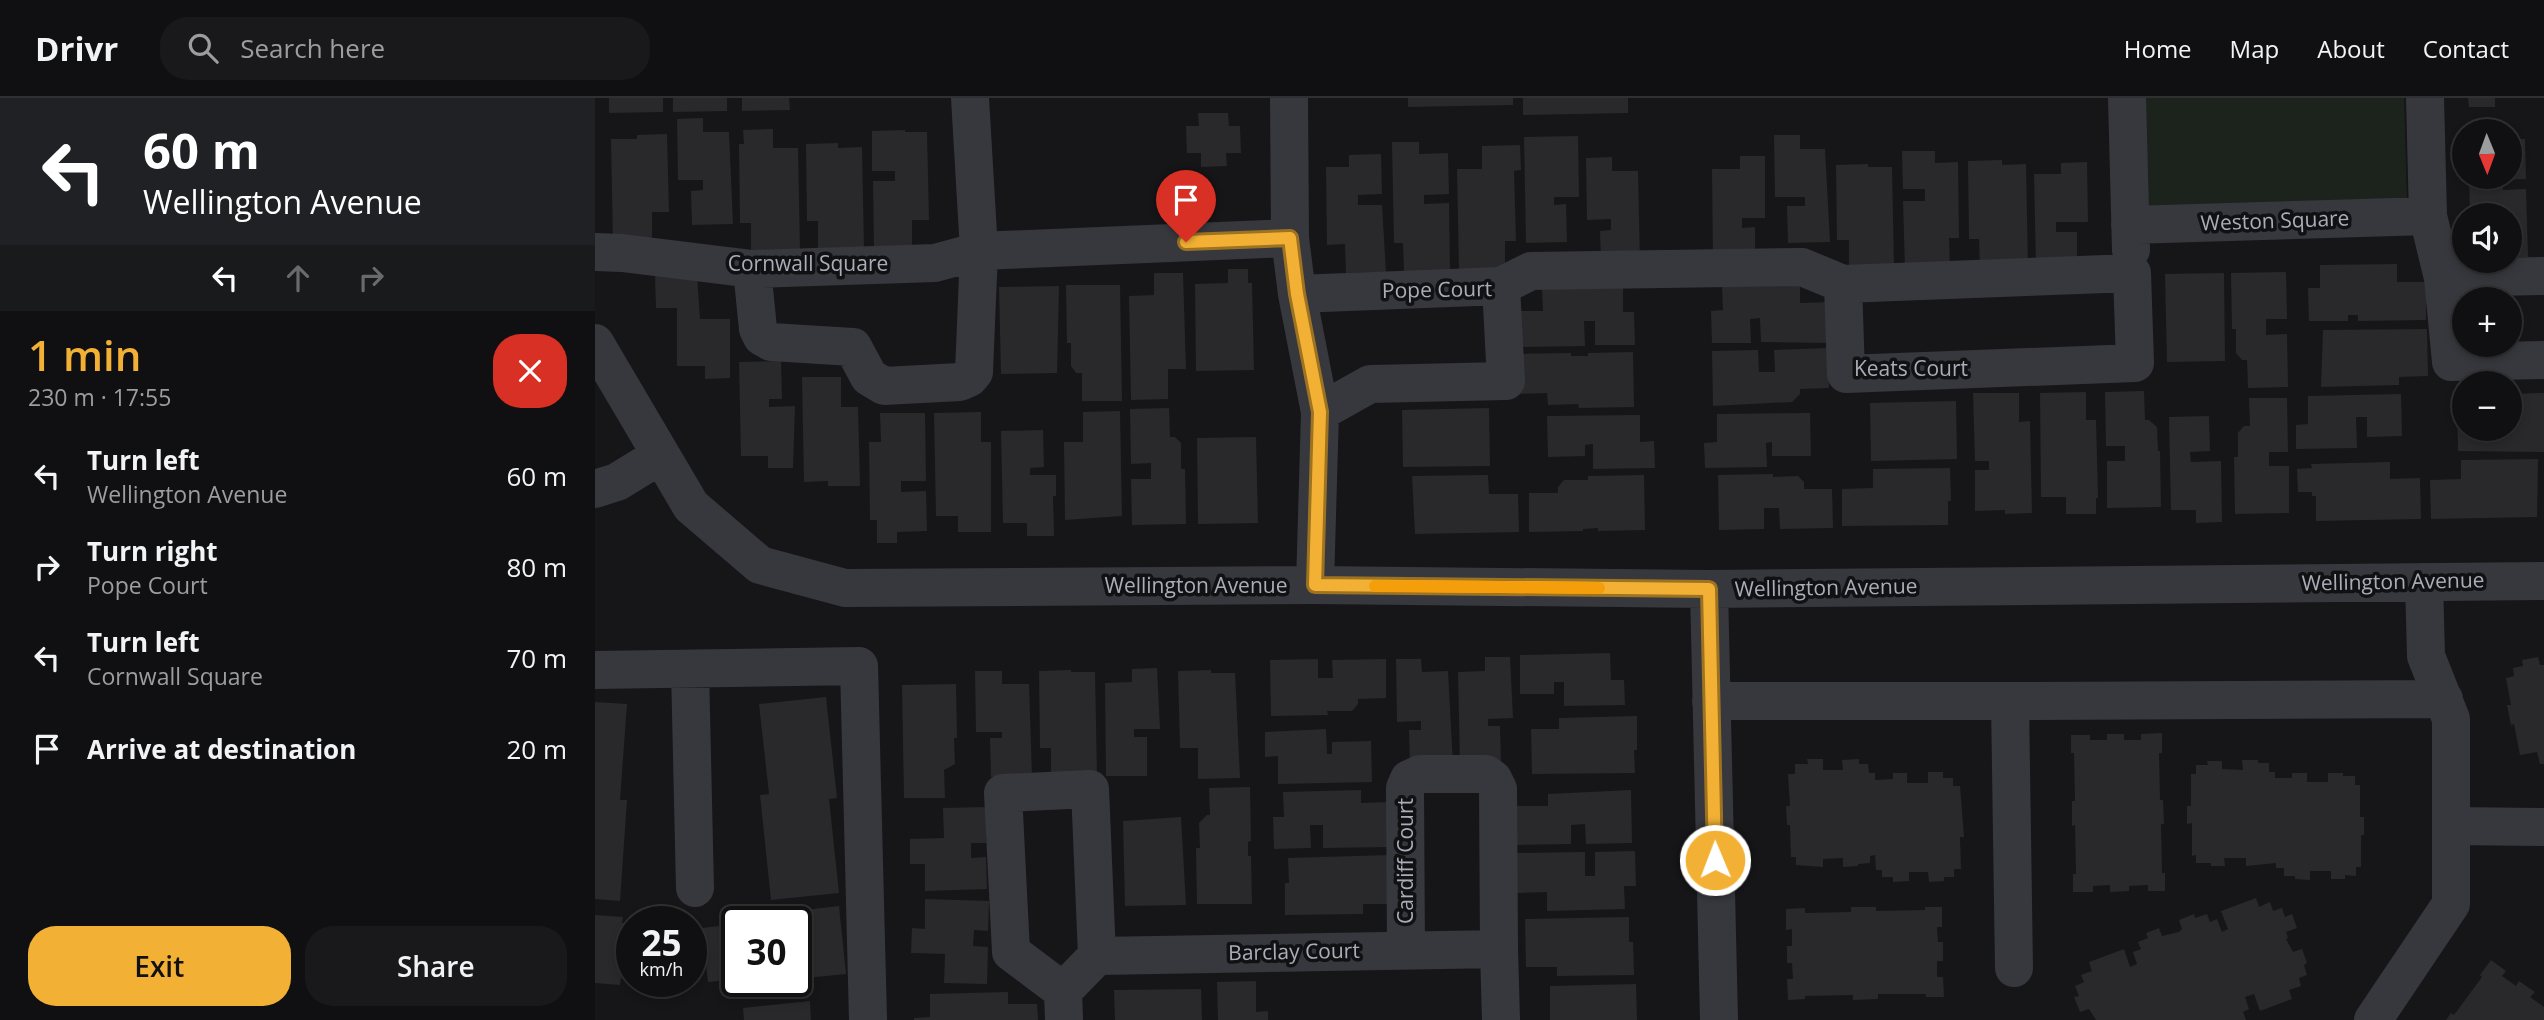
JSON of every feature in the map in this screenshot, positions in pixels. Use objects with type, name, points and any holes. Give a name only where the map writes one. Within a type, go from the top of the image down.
[{"type":"street","points":[[753,269],[758,329],[762,337],[771,342],[853,347],[869,377],[884,386],[960,382],[969,378],[974,372],[979,251],[970,98]]},
{"type":"street","points":[[1289,98],[1290,238],[1297,294],[1320,412],[1315,585]]},
{"type":"street","points":[[2127,98],[2130,225]]},
{"type":"street","points":[[2425,98],[2428,216],[2443,278],[2451,362],[2544,360]]},
{"type":"street","name":"Weston Square","points":[[2130,225],[2428,216]]},
{"type":"street","name":"Keats Court","points":[[1843,284],[1846,374],[2135,363],[2130,225]]},
{"type":"street","name":"Cornwall Square","points":[[608,252],[753,269],[935,263],[979,251],[1290,238]]},
{"type":"street","points":[[1501,286],[1531,271],[1803,267],[1843,284],[2132,273]]},
{"type":"street","points":[[2443,278],[2544,276]]},
{"type":"street","name":"Pope Court","points":[[1297,294],[1501,286],[1506,381],[1370,384],[1320,412]]},
{"type":"street","name":"Wellington Avenue","points":[[595,343],[691,506],[760,565],[845,588],[1315,585],[1709,589],[2544,581]]},
{"type":"street","points":[[595,489],[617,482],[661,455]]},
{"type":"street","points":[[2373,1020],[2451,904],[2451,719],[2426,656],[2424,582]]},
{"type":"street","points":[[1709,589],[1719,1020]]},
{"type":"street","points":[[595,670],[859,666],[868,1020]]},
{"type":"street","points":[[690,669],[695,888]]},
{"type":"street","points":[[1711,701],[2444,699]]},
{"type":"street","points":[[2010,701],[2014,968]]},
{"type":"street","name":"Cardiff Court","points":[[1406,950],[1405,788],[1409,779],[1420,774],[1486,774],[1493,779],[1498,789],[1499,949]]},
{"type":"street","points":[[1090,789],[1097,956],[1063,1006],[1011,952],[1003,793],[1090,789]]},
{"type":"street","points":[[2451,826],[2544,827]]},
{"type":"street","points":[[1499,949],[1501,1020]]},
{"type":"street","name":"Barclay Court","points":[[1097,956],[1499,949]]},
{"type":"shaded area","points":[[2135,98],[2404,98],[2407,203],[2138,213]]},
{"type":"building","points":[[609,98],[663,98],[663,112],[609,113]]},
{"type":"building","points":[[673,98],[727,98],[727,111],[673,112]]},
{"type":"building","points":[[742,98],[789,98],[790,110],[742,111]]},
{"type":"building","points":[[1408,98],[1513,98],[1513,105],[1408,107]]},
{"type":"building","points":[[1523,98],[1628,98],[1628,113],[1523,115]]},
{"type":"building","points":[[2468,98],[2495,98],[2495,107],[2469,107]]},
{"type":"building","points":[[1198,113],[1228,113],[1229,126],[1240,126],[1241,153],[1226,153],[1227,166],[1201,167],[1201,153],[1187,153],[1186,126],[1199,126]]},
{"type":"building","points":[[703,118],[703,132],[729,132],[733,224],[692,225],[691,191],[703,190],[703,180],[678,180],[677,119]]},
{"type":"building","points":[[773,129],[773,148],[798,148],[800,251],[751,252],[751,223],[740,223],[739,144],[744,144],[743,130]]},
{"type":"building","points":[[872,131],[927,132],[929,220],[912,220],[912,249],[874,249],[873,181],[895,181],[895,171],[872,171]]},
{"type":"building","points":[[667,134],[669,212],[652,212],[652,242],[613,243],[611,139],[637,139],[637,135]]},
{"type":"building","points":[[1774,135],[1800,135],[1800,149],[1825,149],[1830,242],[1788,243],[1787,206],[1805,206],[1805,197],[1775,197]]},
{"type":"building","points":[[1578,136],[1579,197],[1554,197],[1554,205],[1566,204],[1567,242],[1526,243],[1524,137]]},
{"type":"building","points":[[2522,139],[2525,139],[2526,179],[2522,179]]},
{"type":"building","points":[[1392,142],[1419,142],[1419,154],[1448,153],[1449,194],[1424,195],[1424,204],[1449,203],[1450,271],[1404,272],[1403,243],[1394,243]]},
{"type":"building","points":[[838,143],[838,148],[862,147],[864,250],[818,251],[818,221],[807,221],[806,144]]},
{"type":"building","points":[[1520,145],[1521,170],[1514,171],[1516,241],[1505,241],[1505,269],[1459,271],[1457,169],[1482,169],[1482,146]]},
{"type":"building","points":[[1902,151],[1935,151],[1935,163],[1958,162],[1959,238],[1949,238],[1950,268],[1905,269],[1903,201],[1925,201],[1925,189],[1903,189]]},
{"type":"building","points":[[1381,154],[1382,194],[1358,195],[1358,205],[1382,205],[1386,272],[1346,273],[1345,244],[1327,245],[1326,167],[1349,167],[1349,155]]},
{"type":"building","points":[[1740,156],[1765,156],[1765,218],[1742,218],[1742,228],[1755,227],[1755,261],[1713,261],[1712,169],[1740,169]]},
{"type":"building","points":[[1612,157],[1612,171],[1638,171],[1640,263],[1601,264],[1600,231],[1611,230],[1611,219],[1587,220],[1586,158]]},
{"type":"building","points":[[2002,160],[2002,165],[2026,164],[2028,267],[1980,268],[1979,239],[1969,239],[1968,161]]},
{"type":"building","points":[[2087,162],[2088,222],[2056,222],[2056,232],[2077,232],[2077,266],[2036,266],[2034,174],[2061,174],[2061,163]]},
{"type":"building","points":[[1868,164],[1868,167],[1892,167],[1894,269],[1849,270],[1849,240],[1837,240],[1836,165]]},
{"type":"building","points":[[2469,189],[2526,189],[2528,257],[2522,257],[2522,203],[2470,203]]},
{"type":"building","points":[[2397,264],[2397,282],[2426,282],[2426,320],[2358,321],[2358,315],[2348,315],[2348,321],[2309,321],[2308,288],[2320,288],[2320,265]]},
{"type":"building","points":[[1228,269],[1248,269],[1248,283],[1252,283],[1254,370],[1196,371],[1195,284],[1228,283]]},
{"type":"building","points":[[2286,272],[2287,319],[2266,319],[2266,335],[2287,334],[2288,387],[2248,388],[2247,360],[2242,360],[2236,353],[2236,329],[2232,329],[2231,273]]},
{"type":"building","points":[[1154,273],[1183,273],[1186,369],[1168,369],[1168,399],[1131,400],[1129,296],[1154,295]]},
{"type":"building","points":[[2224,273],[2225,361],[2167,362],[2165,274]]},
{"type":"building","points":[[655,275],[697,275],[700,319],[730,319],[730,378],[705,379],[705,366],[677,366],[677,308],[656,308]]},
{"type":"building","points":[[1066,285],[1120,285],[1122,401],[1082,401],[1082,373],[1076,373],[1071,366],[1071,343],[1067,343]]},
{"type":"building","points":[[1800,285],[1800,303],[1829,302],[1829,343],[1761,342],[1760,318],[1750,319],[1751,343],[1712,343],[1711,311],[1723,310],[1722,286]]},
{"type":"building","points":[[1059,286],[1057,373],[1001,374],[999,287]]},
{"type":"building","points":[[1623,288],[1623,312],[1634,312],[1635,345],[1595,345],[1595,321],[1584,321],[1585,346],[1517,347],[1516,311],[1543,311],[1542,289]]},
{"type":"building","points":[[2427,329],[2428,376],[2399,377],[2399,385],[2321,387],[2323,330]]},
{"type":"building","points":[[1828,348],[1829,388],[1800,389],[1800,394],[1792,402],[1713,406],[1712,351],[1758,350],[1759,372],[1775,372],[1774,350]]},
{"type":"building","points":[[1633,352],[1634,407],[1579,408],[1578,404],[1548,405],[1547,393],[1518,394],[1517,354],[1571,353],[1571,356],[1588,356],[1588,353]]},
{"type":"building","points":[[781,361],[782,399],[769,399],[769,407],[795,406],[793,468],[768,468],[768,456],[741,456],[739,362]]},
{"type":"building","points":[[802,377],[841,377],[841,407],[858,407],[860,486],[828,486],[828,481],[804,482]]},
{"type":"building","points":[[2144,391],[2145,420],[2157,427],[2161,507],[2107,508],[2107,461],[2125,461],[2125,446],[2106,446],[2105,392]]},
{"type":"building","points":[[2086,392],[2086,420],[2096,420],[2096,514],[2066,514],[2066,497],[2041,497],[2040,393]]},
{"type":"building","points":[[1973,393],[2019,393],[2019,422],[2030,421],[2032,513],[1975,511],[1975,470],[1989,470],[1989,461],[1975,461]]},
{"type":"building","points":[[2544,393],[2544,452],[2458,451],[2458,441],[2522,441],[2522,394]]},
{"type":"building","points":[[2401,394],[2402,436],[2367,437],[2367,417],[2356,417],[2357,448],[2296,449],[2296,425],[2308,424],[2308,396]]},
{"type":"building","points":[[2249,398],[2287,398],[2288,452],[2269,452],[2269,466],[2289,466],[2289,513],[2235,514],[2234,457],[2238,457],[2238,433],[2244,426],[2250,426]]},
{"type":"building","points":[[1956,401],[1957,459],[1871,461],[1870,403]]},
{"type":"building","points":[[1169,408],[1170,437],[1175,437],[1181,443],[1181,469],[1185,469],[1186,524],[1132,525],[1131,479],[1151,479],[1151,463],[1131,464],[1130,409]]},
{"type":"building","points":[[1489,408],[1490,466],[1403,467],[1402,410]]},
{"type":"building","points":[[1120,411],[1122,516],[1065,520],[1064,442],[1083,442],[1083,412]]},
{"type":"building","points":[[981,412],[981,442],[991,442],[991,532],[958,532],[958,516],[936,516],[934,413]]},
{"type":"building","points":[[880,413],[925,413],[926,481],[901,481],[901,492],[926,491],[927,531],[897,532],[897,543],[877,543],[877,520],[870,520],[869,442],[881,442]]},
{"type":"building","points":[[1810,413],[1811,456],[1772,456],[1772,442],[1766,443],[1767,467],[1705,468],[1704,443],[1717,442],[1717,414]]},
{"type":"building","points":[[1640,415],[1640,442],[1654,441],[1655,468],[1593,469],[1593,444],[1585,445],[1585,456],[1548,457],[1547,416]]},
{"type":"building","points":[[2209,416],[2210,451],[2190,452],[2191,462],[2221,461],[2222,522],[2196,523],[2196,510],[2171,510],[2169,417]]},
{"type":"building","points":[[1043,430],[1044,467],[1030,468],[1030,475],[1056,475],[1056,496],[1053,496],[1054,536],[1027,536],[1027,523],[1003,523],[1001,431]]},
{"type":"building","points":[[1256,437],[1258,523],[1198,524],[1197,438]]},
{"type":"building","points":[[2538,459],[2537,517],[2431,519],[2430,480],[2461,479],[2461,460]]},
{"type":"building","points":[[2390,462],[2390,479],[2420,478],[2421,519],[2316,521],[2316,496],[2312,496],[2312,492],[2298,492],[2297,469],[2312,468],[2311,464]]},
{"type":"building","points":[[1950,468],[1951,501],[1948,501],[1948,525],[1842,526],[1842,489],[1873,488],[1873,469]]},
{"type":"building","points":[[1773,474],[1773,477],[1798,476],[1804,482],[1804,489],[1832,489],[1833,528],[1780,529],[1779,508],[1764,508],[1764,529],[1719,530],[1718,475]]},
{"type":"building","points":[[1488,475],[1489,494],[1518,494],[1519,532],[1415,534],[1412,476]]},
{"type":"building","points":[[1644,475],[1645,530],[1598,531],[1598,528],[1583,531],[1529,532],[1529,493],[1558,493],[1558,487],[1564,480],[1588,480],[1588,476]]},
{"type":"building","points":[[1610,653],[1611,680],[1624,680],[1625,705],[1564,706],[1564,682],[1554,682],[1554,694],[1520,694],[1520,655]]},
{"type":"building","points":[[1485,657],[1510,657],[1513,718],[1488,719],[1488,726],[1500,726],[1501,764],[1460,764],[1458,672],[1485,671]]},
{"type":"building","points":[[2538,657],[2540,665],[2544,665],[2544,764],[2540,764],[2537,752],[2520,755],[2507,705],[2511,705],[2506,678],[2514,676],[2513,668],[2523,666],[2522,660]]},
{"type":"building","points":[[1318,659],[1318,678],[1333,678],[1332,660],[1386,659],[1386,698],[1358,699],[1358,704],[1352,711],[1327,711],[1328,715],[1271,716],[1270,660]]},
{"type":"building","points":[[1396,659],[1421,659],[1422,672],[1448,671],[1453,765],[1410,766],[1409,730],[1421,730],[1421,721],[1397,722]]},
{"type":"building","points":[[1157,668],[1160,729],[1134,729],[1134,737],[1147,737],[1147,776],[1106,776],[1105,683],[1132,682],[1132,669]]},
{"type":"building","points":[[1211,670],[1211,673],[1235,673],[1240,778],[1198,779],[1198,748],[1180,748],[1178,671]]},
{"type":"building","points":[[975,671],[1002,671],[1002,684],[1029,684],[1032,776],[991,777],[990,738],[1002,738],[1002,732],[976,732]]},
{"type":"building","points":[[1039,671],[1095,672],[1097,777],[1051,777],[1051,748],[1040,748]]},
{"type":"building","points":[[956,684],[955,764],[944,770],[945,798],[904,798],[902,685]]},
{"type":"building","points":[[826,697],[837,798],[829,799],[839,893],[771,900],[760,795],[769,794],[759,704]]},
{"type":"building","points":[[595,702],[627,704],[620,800],[627,800],[620,901],[595,899]]},
{"type":"building","points":[[1637,716],[1635,773],[1532,774],[1531,729],[1559,729],[1559,718]]},
{"type":"building","points":[[1326,729],[1327,754],[1332,754],[1332,742],[1371,741],[1372,782],[1278,784],[1278,756],[1265,757],[1265,732]]},
{"type":"building","points":[[2162,733],[2162,753],[2159,753],[2160,800],[2163,800],[2164,824],[2161,824],[2162,873],[2165,873],[2165,891],[2148,891],[2148,885],[2129,886],[2129,891],[2110,892],[2110,885],[2093,886],[2093,892],[2073,892],[2073,874],[2076,874],[2075,825],[2072,826],[2072,801],[2075,801],[2074,753],[2071,753],[2071,735],[2090,735],[2090,740],[2107,740],[2107,734],[2124,734],[2124,740],[2141,740],[2141,734]]},
{"type":"building","points":[[1807,759],[1823,759],[1823,770],[1843,770],[1842,760],[1859,759],[1859,764],[1868,764],[1869,773],[1875,773],[1875,780],[1893,779],[1893,773],[1907,773],[1907,783],[1928,783],[1928,772],[1943,772],[1943,778],[1953,778],[1953,786],[1960,786],[1964,837],[1960,837],[1961,869],[1954,869],[1954,877],[1944,877],[1944,881],[1929,882],[1928,872],[1909,872],[1909,881],[1893,882],[1893,877],[1882,877],[1882,870],[1876,870],[1875,855],[1870,856],[1870,863],[1858,866],[1843,867],[1843,858],[1823,859],[1823,867],[1796,865],[1796,857],[1791,857],[1790,825],[1787,825],[1786,806],[1790,806],[1788,774],[1795,774],[1795,764],[1808,764]]},
{"type":"building","points":[[2242,760],[2269,763],[2269,772],[2275,772],[2275,778],[2292,778],[2292,773],[2307,773],[2307,782],[2328,782],[2328,773],[2355,776],[2355,785],[2360,785],[2360,817],[2364,817],[2361,867],[2356,867],[2356,876],[2345,875],[2345,879],[2331,879],[2331,871],[2310,871],[2310,880],[2295,879],[2295,876],[2284,876],[2284,868],[2276,868],[2276,863],[2246,866],[2246,858],[2224,858],[2225,866],[2196,863],[2196,855],[2192,856],[2192,823],[2187,824],[2187,806],[2191,806],[2191,774],[2196,774],[2196,765],[2208,765],[2207,761],[2222,761],[2222,769],[2243,770]]},
{"type":"building","points":[[1250,787],[1251,841],[1248,842],[1248,856],[1251,856],[1252,904],[1197,904],[1196,848],[1200,848],[1199,823],[1210,815],[1209,788]]},
{"type":"building","points":[[1361,790],[1361,803],[1390,802],[1391,847],[1323,848],[1323,825],[1310,825],[1311,848],[1274,849],[1273,817],[1284,817],[1283,792]]},
{"type":"building","points":[[1631,790],[1632,843],[1586,844],[1585,824],[1571,825],[1571,844],[1517,845],[1516,806],[1548,806],[1548,794]]},
{"type":"building","points":[[986,807],[986,843],[971,843],[971,858],[986,857],[987,889],[925,891],[925,864],[910,864],[910,839],[944,838],[943,808]]},
{"type":"building","points":[[1181,817],[1186,905],[1125,906],[1123,821]]},
{"type":"building","points":[[1635,851],[1636,886],[1624,886],[1625,909],[1547,911],[1547,892],[1517,893],[1517,853],[1585,852],[1585,876],[1595,876],[1595,852]]},
{"type":"building","points":[[1391,855],[1392,904],[1363,904],[1363,914],[1285,915],[1285,883],[1289,883],[1288,858]]},
{"type":"building","points":[[2256,898],[2259,907],[2270,902],[2273,911],[2282,908],[2285,917],[2292,914],[2297,928],[2286,932],[2286,939],[2293,952],[2302,949],[2307,963],[2304,965],[2307,975],[2299,978],[2301,986],[2289,990],[2292,999],[2260,1011],[2254,994],[2245,997],[2249,1009],[2243,1012],[2246,1020],[2096,1020],[2089,1009],[2080,1012],[2074,997],[2079,996],[2075,986],[2084,982],[2081,975],[2092,971],[2089,962],[2124,949],[2130,967],[2137,964],[2133,952],[2141,949],[2138,942],[2148,938],[2146,933],[2159,928],[2162,936],[2179,932],[2182,929],[2179,920],[2194,914],[2195,918],[2207,914],[2210,922],[2217,919],[2222,932],[2228,929],[2221,911]]},
{"type":"building","points":[[925,899],[989,901],[988,931],[974,930],[973,946],[988,947],[987,984],[944,983],[945,954],[911,953],[912,928],[925,929]]},
{"type":"building","points":[[839,906],[846,974],[812,977],[812,909]]},
{"type":"building","points":[[1851,907],[1876,907],[1876,911],[1942,907],[1942,927],[1937,927],[1938,942],[1943,942],[1943,961],[1937,961],[1937,977],[1943,977],[1944,997],[1926,997],[1926,994],[1878,994],[1878,999],[1853,1000],[1853,995],[1805,996],[1805,999],[1788,1000],[1787,979],[1793,979],[1792,963],[1787,963],[1787,946],[1792,946],[1792,929],[1786,930],[1786,909],[1805,908],[1805,913],[1851,912]]},
{"type":"building","points":[[595,915],[616,916],[616,985],[595,983]]},
{"type":"building","points":[[1629,917],[1629,942],[1633,942],[1634,975],[1557,976],[1557,967],[1526,967],[1525,919]]},
{"type":"building","points":[[721,926],[721,981],[708,982],[707,927]]},
{"type":"building","points":[[2491,960],[2506,971],[2502,976],[2516,986],[2519,981],[2535,992],[2530,997],[2544,1007],[2544,1020],[2446,1020],[2451,1013],[2454,1015]]},
{"type":"building","points":[[1256,981],[1256,1012],[1268,1011],[1268,1020],[1218,1020],[1217,982]]},
{"type":"building","points":[[1636,984],[1637,1020],[1550,1020],[1550,986]]},
{"type":"building","points":[[1201,989],[1202,1020],[1115,1020],[1114,990]]},
{"type":"building","points":[[1008,992],[1008,1004],[1037,1004],[1038,1020],[914,1020],[930,1017],[930,994]]},
{"type":"building","points":[[810,1001],[811,1020],[744,1020],[743,1008]]},
{"type":"slow traffic","points":[[1375,586],[1599,588]]},
{"type":"route","points":[[1186,242],[1290,238],[1297,294],[1320,412],[1315,585],[1709,589],[1715,860]]}]
